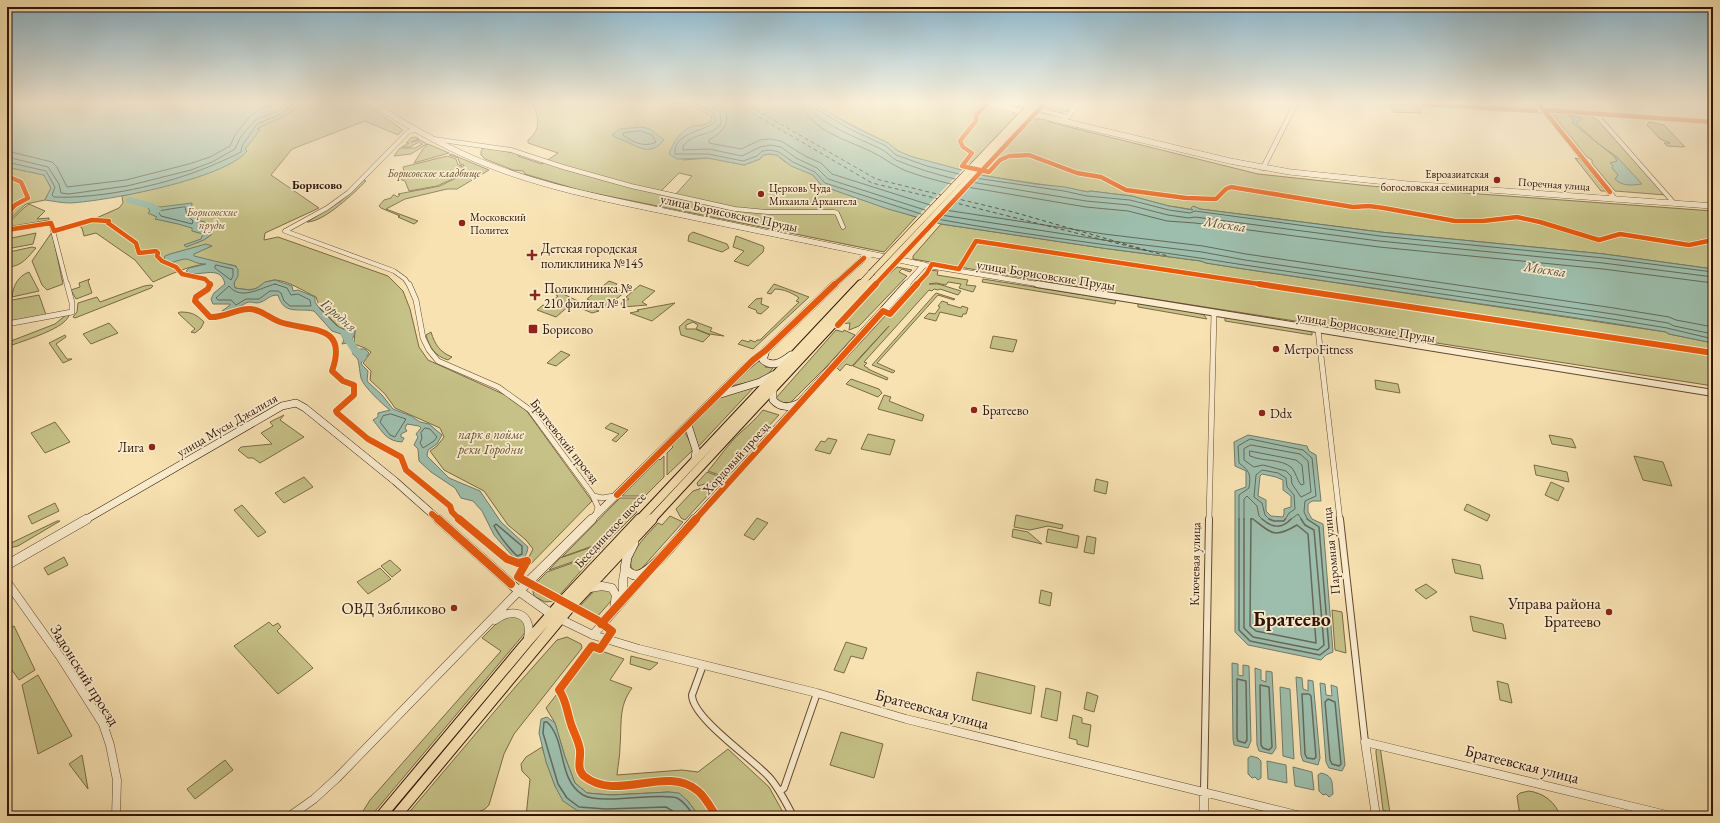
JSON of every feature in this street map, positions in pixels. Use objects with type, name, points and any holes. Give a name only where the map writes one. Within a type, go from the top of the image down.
[{"type":"main road","name":"улица Борисовские Пруды","points":[[437,141],[507,172],[561,188],[683,216],[924,265]]},
{"type":"main road","name":"Бесединское шоссе","points":[[396,816],[555,616],[696,459],[794,353],[999,141]]},
{"type":"main road","name":"Бесединское шоссе","points":[[381,816],[527,642],[587,588],[1001,141]]},
{"type":"main road","name":"Поречная улица","points":[[1156,141],[1263,168],[1347,180],[1713,206]]},
{"type":"main road","points":[[555,616],[519,591],[753,360],[766,350],[819,298],[862,260],[866,253]]},
{"type":"main road","name":"Хордовый проезд","points":[[647,572],[924,265]]},
{"type":"main road","points":[[766,350],[763,360],[773,364],[781,362],[794,353]]},
{"type":"main road","points":[[717,396],[736,388],[760,382],[777,373]]},
{"type":"main road","points":[[773,389],[773,400],[779,405],[796,405],[802,400]]},
{"type":"main road","name":"улица Мусы Джалиля","points":[[7,565],[279,408],[293,403],[305,408],[395,481],[519,591]]},
{"type":"main road","points":[[688,424],[696,450],[696,459]]},
{"type":"main road","points":[[640,532],[630,549],[625,569],[629,574],[637,576],[641,576],[647,572]]},
{"type":"street","name":"Братеевский проезд","points":[[399,141],[334,204],[314,216],[288,227],[285,230],[286,233],[394,272],[401,276],[412,287],[416,296],[421,333],[424,345],[429,353],[438,361],[480,379],[519,400],[530,410],[594,496]]},
{"type":"street","points":[[448,141],[511,150],[563,167],[631,186],[735,209],[768,212],[834,212],[837,213],[844,226]]},
{"type":"street","points":[[1263,168],[1277,141]]},
{"type":"street","points":[[1569,141],[1615,199]]},
{"type":"street","points":[[1620,141],[1674,203]]},
{"type":"street","points":[[444,145],[456,143]]},
{"type":"street","points":[[7,230],[51,223],[72,303],[72,312],[7,324]]},
{"type":"street","name":"улица Борисовские Пруды","points":[[924,265],[1713,393]]},
{"type":"street","name":"Ключевая улица","points":[[1204,816],[1210,442],[1214,313]]},
{"type":"street","name":"Паромная улица","points":[[1318,330],[1328,422],[1336,470],[1365,742],[1376,816]]},
{"type":"street","points":[[594,496],[602,498],[617,495]]},
{"type":"street","points":[[594,496],[598,507],[595,517]]},
{"type":"street","points":[[623,600],[623,580],[625,569]]},
{"type":"street","name":"Хордовый проезд","points":[[593,635],[647,572]]},
{"type":"street","name":"Задонский проезд","points":[[7,582],[61,658],[103,724],[110,745],[117,780],[116,816]]},
{"type":"street","points":[[587,588],[603,584],[611,586],[616,592],[614,610]]},
{"type":"street","points":[[290,816],[337,778],[519,591]]},
{"type":"street","points":[[490,622],[508,613],[515,613],[521,616],[526,619],[530,625],[527,642]]},
{"type":"street","name":"Братеевская улица","points":[[555,616],[593,635],[703,665],[817,693],[906,719],[1301,816]]},
{"type":"street","points":[[703,665],[693,691],[692,699],[694,705],[703,717],[768,776],[780,791],[794,816]]},
{"type":"street","points":[[780,791],[784,788],[817,693]]},
{"type":"street","name":"Братеевская улица","points":[[1365,742],[1671,816]]},
{"type":"green space","name":"парк в пойме реки Городни","points":[[249,141],[312,141],[292,149],[271,175],[319,208],[265,233],[264,240],[278,237],[388,276],[403,291],[410,309],[419,347],[428,360],[514,399],[526,410],[592,501],[521,574],[516,566],[529,557],[533,549],[526,540],[508,525],[484,491],[444,470],[430,451],[437,446],[444,437],[440,428],[395,408],[385,394],[370,380],[371,371],[363,363],[371,352],[354,344],[355,330],[340,328],[320,308],[316,297],[290,284],[275,280],[252,289],[246,290],[235,288],[234,283],[237,275],[236,266],[225,264],[214,263],[193,266],[153,282],[135,260],[96,233],[84,236],[82,228],[79,226],[56,232],[59,229],[94,219],[119,208],[123,203],[122,196],[194,178],[216,170],[243,155]]},
{"type":"green space","points":[[408,141],[422,141],[427,144],[411,154],[394,156],[400,148],[415,148],[422,144],[419,142],[410,147],[402,147],[409,143],[406,143]]},
{"type":"green space","points":[[528,141],[682,141],[683,160],[708,158],[744,165],[760,159],[763,155],[777,155],[784,161],[813,175],[822,186],[916,217],[884,252],[583,191],[525,174],[523,171],[513,170],[485,159],[481,155],[481,151],[483,149],[481,148],[483,147],[519,154],[518,156],[542,164],[558,153],[528,143]],"holes":[[[679,173],[692,176],[676,194],[661,191]]]},
{"type":"green space","points":[[885,141],[1127,141],[1258,174],[1370,186],[1713,211],[1713,269],[1604,254],[1380,232],[1200,209],[1193,206],[1192,208],[1195,210],[1169,206],[1131,196],[1088,192],[979,175],[936,165],[915,158],[902,153]]},
{"type":"green space","points":[[1574,141],[1618,141],[1666,195],[1615,191],[1592,163],[1592,160],[1587,157]]},
{"type":"green space","points":[[1666,141],[1680,141],[1685,147],[1667,146],[1664,143],[1670,143]]},
{"type":"green space","points":[[428,144],[449,153],[414,163],[423,149]]},
{"type":"green space","points":[[451,154],[489,170],[457,189],[447,189],[405,199],[386,209],[418,221],[414,224],[379,206],[384,200],[391,198],[393,195],[397,197],[400,195],[398,194],[440,186],[462,175],[461,169],[464,165],[460,164],[458,158],[449,155]]},
{"type":"green space","name":"Борисовское кладбище","points":[[447,156],[456,159],[458,165],[462,166],[459,168],[461,175],[437,186],[409,191],[405,181],[397,178],[401,176],[394,175],[404,171],[403,167]]},
{"type":"green space","points":[[1575,158],[1580,159],[1606,191],[1601,191]]},
{"type":"green space","points":[[7,165],[11,168],[44,175],[51,188],[45,200],[26,204],[7,222]]},
{"type":"green space","points":[[364,180],[366,181],[330,212],[314,221],[307,222],[341,201]]},
{"type":"green space","points":[[29,204],[45,211],[37,219],[49,218],[49,220],[7,227],[7,224]]},
{"type":"green space","points":[[941,224],[1201,261],[1244,269],[1666,332],[1669,334],[1713,343],[1713,386],[1070,286],[913,259],[913,256]]},
{"type":"green space","points":[[52,232],[63,284],[47,290],[42,285],[32,261]]},
{"type":"green space","points":[[693,232],[727,244],[729,248],[722,252],[688,241],[689,235]]},
{"type":"green space","points":[[36,233],[33,244],[7,249],[7,239]]},
{"type":"green space","points":[[736,236],[763,246],[764,248],[763,252],[748,266],[734,261],[744,251],[733,247]]},
{"type":"green space","points":[[32,247],[36,248],[24,260],[18,265],[9,267],[7,260],[9,252]]},
{"type":"green space","points":[[897,267],[912,270],[910,272],[902,269],[899,272],[907,276],[859,326],[849,330],[850,323],[840,324],[885,276]]},
{"type":"green space","points":[[929,270],[938,271],[937,275],[968,280],[966,285],[976,286],[973,292],[959,288],[961,284],[948,282],[946,285],[936,283],[929,284],[938,284],[961,291],[958,295],[940,289],[934,289],[932,291],[929,290],[864,362],[867,363],[864,366],[888,378],[887,380],[853,366],[889,326],[852,366],[846,364],[840,371],[837,368],[887,314],[889,315],[891,313],[889,312],[924,273],[927,273]]},
{"type":"green space","points":[[29,272],[39,291],[12,297],[19,279]]},
{"type":"green space","points":[[90,279],[88,281],[92,293],[76,299],[71,290],[80,287],[79,283]]},
{"type":"green space","points":[[983,279],[1116,300],[1115,304],[982,282]]},
{"type":"green space","points":[[609,281],[617,284],[613,288],[625,292],[605,308],[587,299]]},
{"type":"green space","points":[[774,284],[809,297],[753,349],[738,344],[742,340],[749,342],[750,340],[755,342],[760,340],[799,302],[796,301],[799,298],[794,294],[778,289],[775,289],[771,294],[767,293]]},
{"type":"green space","points":[[640,285],[655,291],[642,302],[647,305],[623,307],[621,303],[629,299],[626,297]]},
{"type":"green space","points":[[144,286],[153,286],[151,288],[75,318],[73,317],[77,312],[78,303],[97,297],[100,302]]},
{"type":"green space","points":[[559,292],[599,311],[592,313],[571,304],[556,317],[537,310],[543,305],[546,306],[558,296],[556,295]]},
{"type":"green space","points":[[936,293],[955,299],[954,300],[938,295],[877,363],[895,371],[893,373],[872,365]]},
{"type":"green space","points":[[39,295],[46,315],[7,322],[7,301]]},
{"type":"green space","points":[[762,298],[761,304],[769,307],[761,314],[748,307],[756,299]]},
{"type":"green space","points":[[942,301],[961,308],[962,306],[968,308],[966,314],[963,314],[962,317],[940,312],[936,321],[924,318],[929,313],[935,314]]},
{"type":"green space","points":[[675,303],[652,321],[630,313],[639,311],[637,310]]},
{"type":"green space","points":[[1138,303],[1198,313],[1204,315],[1207,319],[1138,307]]},
{"type":"green space","points":[[187,312],[198,317],[204,322],[201,328],[195,333],[191,332],[195,329],[178,313]]},
{"type":"green space","points":[[66,315],[69,315],[66,320],[53,329],[12,345],[10,343],[11,341],[55,324]]},
{"type":"green space","points":[[1225,317],[1312,330],[1312,335],[1225,321]]},
{"type":"green space","points":[[688,319],[712,328],[710,331],[724,336],[709,334],[696,329],[698,325],[693,322],[686,325],[686,329],[695,329],[710,335],[703,342],[681,335],[679,327]]},
{"type":"green space","points":[[109,323],[118,333],[91,344],[83,334]]},
{"type":"green space","points":[[836,330],[843,332],[844,330],[855,335],[792,401],[789,403],[777,402],[776,398]]},
{"type":"green space","points":[[431,332],[438,348],[452,357],[448,360],[436,354],[431,348],[426,335]]},
{"type":"green space","points":[[65,335],[66,337],[56,344],[67,359],[72,359],[63,363],[49,343]]},
{"type":"green space","points":[[993,336],[1017,340],[1013,352],[990,348]]},
{"type":"green space","points":[[561,351],[570,355],[556,366],[547,363]]},
{"type":"green space","points":[[756,361],[766,365],[765,367],[773,368],[764,379],[731,386]]},
{"type":"green space","points":[[851,379],[879,389],[882,393],[878,397],[846,384]]},
{"type":"green space","points":[[1375,380],[1398,384],[1400,393],[1376,389]]},
{"type":"green space","points":[[756,385],[698,447],[690,426],[721,395]]},
{"type":"green space","points":[[884,395],[891,397],[889,401],[924,415],[922,421],[878,409]]},
{"type":"green space","points":[[763,410],[779,415],[753,443],[748,452],[725,477],[708,471],[732,441]]},
{"type":"green space","points":[[284,415],[280,420],[304,437],[260,463],[253,458],[248,458],[238,450],[241,447],[272,444],[261,433],[273,426],[270,422]]},
{"type":"green space","points":[[55,422],[70,442],[45,453],[31,433]]},
{"type":"green space","points":[[611,423],[628,430],[616,442],[612,440],[619,434],[605,428]]},
{"type":"green space","points":[[684,431],[694,449],[667,475],[667,453],[673,447],[671,445]]},
{"type":"green space","points":[[868,434],[895,440],[890,455],[861,449]]},
{"type":"green space","points":[[1549,435],[1572,439],[1576,448],[1552,444]]},
{"type":"green space","points":[[828,438],[837,440],[830,454],[815,450],[821,441],[825,442]]},
{"type":"green space","points":[[664,456],[664,477],[645,496],[622,496],[659,459],[660,460]]},
{"type":"green space","points":[[1634,456],[1663,462],[1672,486],[1643,480]]},
{"type":"green space","points":[[1534,465],[1567,472],[1569,482],[1536,475]]},
{"type":"green space","points":[[707,472],[724,478],[698,486],[697,483]]},
{"type":"green space","points":[[304,477],[313,487],[284,503],[275,493]]},
{"type":"green space","points":[[1096,479],[1108,482],[1106,494],[1094,491]]},
{"type":"green space","points":[[720,482],[685,520],[681,518],[676,509],[693,491]]},
{"type":"green space","points":[[1551,482],[1564,488],[1558,501],[1545,495]]},
{"type":"green space","points":[[620,498],[646,498],[634,510],[637,512],[609,540],[562,557]]},
{"type":"green space","points":[[55,503],[59,511],[32,524],[28,516]]},
{"type":"green space","points":[[1467,504],[1490,515],[1487,521],[1464,510]]},
{"type":"green space","points":[[242,505],[266,532],[258,537],[234,510]]},
{"type":"green space","points":[[1016,515],[1063,525],[1062,529],[1048,526],[1030,530],[1014,527]]},
{"type":"green space","points":[[670,516],[683,522],[642,568],[637,572],[632,569],[632,557],[639,544],[658,523],[662,525]]},
{"type":"green space","points":[[757,518],[768,523],[754,540],[744,535]]},
{"type":"green space","points":[[57,521],[60,521],[18,546],[9,548],[7,545]]},
{"type":"green space","points":[[1013,529],[1028,532],[1042,544],[1012,537]]},
{"type":"green space","points":[[1048,529],[1079,536],[1077,548],[1046,542]]},
{"type":"green space","points":[[1087,536],[1096,538],[1094,554],[1084,552]]},
{"type":"green space","points":[[607,542],[598,553],[549,570],[560,558]]},
{"type":"green space","points":[[595,555],[557,598],[534,585],[547,572]]},
{"type":"green space","points":[[64,557],[68,565],[48,575],[44,568]]},
{"type":"green space","points":[[1452,559],[1480,565],[1483,579],[1455,573]]},
{"type":"green space","points":[[390,560],[401,570],[392,577],[381,566]]},
{"type":"green space","points":[[380,568],[391,579],[368,594],[357,582]]},
{"type":"green space","points":[[1426,584],[1437,592],[1426,599],[1415,590]]},
{"type":"green space","points":[[532,587],[555,601],[545,602],[534,596]]},
{"type":"green space","points":[[605,587],[613,594],[612,600],[595,619],[580,610],[580,606],[597,588]]},
{"type":"green space","points":[[1041,590],[1052,593],[1050,606],[1039,603]]},
{"type":"green space","points":[[1332,610],[1342,612],[1346,653],[1335,650]]},
{"type":"green space","points":[[512,615],[521,618],[527,628],[524,634],[371,816],[360,816],[370,800],[501,651],[482,638],[501,619]]},
{"type":"green space","points":[[1470,616],[1503,624],[1506,639],[1473,631]]},
{"type":"green space","points":[[269,622],[273,626],[278,623],[281,627],[277,631],[313,668],[278,694],[234,646]]},
{"type":"green space","points":[[14,626],[35,670],[19,680],[7,663],[7,630]]},
{"type":"green space","points":[[567,637],[581,644],[582,648],[514,734],[504,754],[489,805],[485,809],[470,816],[406,816],[557,640]]},
{"type":"green space","points":[[846,642],[867,648],[863,659],[851,656],[844,673],[834,670]]},
{"type":"green space","points":[[593,648],[624,659],[610,680],[632,688],[624,702],[617,775],[682,770],[698,772],[728,749],[769,787],[785,816],[699,816],[687,800],[669,792],[611,795],[587,793],[575,783],[565,757],[555,723],[546,708]]},
{"type":"green space","points":[[631,656],[658,663],[650,670],[630,664]]},
{"type":"green space","points":[[977,672],[1035,686],[1031,714],[972,700]]},
{"type":"green space","points":[[38,675],[72,736],[38,754],[22,685]]},
{"type":"green space","points":[[1497,681],[1508,684],[1512,703],[1500,700]]},
{"type":"green space","points":[[1046,688],[1061,692],[1057,721],[1041,717]]},
{"type":"green space","points":[[1087,692],[1098,696],[1094,712],[1084,709]]},
{"type":"green space","points":[[1073,715],[1082,718],[1082,723],[1091,725],[1088,747],[1077,744],[1077,740],[1069,738]]},
{"type":"green space","points":[[841,732],[883,744],[874,778],[830,765]]},
{"type":"green space","points":[[542,747],[555,786],[578,811],[606,813],[666,811],[674,816],[526,816],[530,779],[522,771],[521,764],[526,757]]},
{"type":"green space","points":[[1378,747],[1380,747],[1390,813],[1383,810],[1376,753]]},
{"type":"green space","points":[[82,755],[88,789],[69,764]]},
{"type":"green space","points":[[225,760],[233,770],[195,799],[187,789]]},
{"type":"green space","points":[[1529,791],[1544,796],[1552,802],[1560,816],[1520,816],[1517,796],[1520,793]]},
{"type":"water","points":[[7,141],[251,141],[245,149],[247,151],[235,161],[215,171],[164,187],[110,198],[70,203],[45,200],[51,188],[44,175],[11,168],[7,165]]},
{"type":"water","points":[[626,141],[663,141],[659,145],[650,149]]},
{"type":"water","name":"Москва","points":[[675,141],[885,141],[898,151],[913,157],[980,175],[1035,184],[1065,187],[1088,192],[1131,196],[1169,206],[1193,210],[1191,208],[1193,206],[1200,209],[1380,232],[1604,254],[1713,269],[1713,343],[1669,334],[1666,332],[1611,323],[1244,269],[1201,261],[941,224],[888,209],[822,186],[813,175],[791,166],[777,155],[763,155],[760,159],[744,165],[708,158],[677,159],[669,154]]},
{"type":"water","points":[[1599,144],[1617,157],[1642,184],[1631,185],[1618,182],[1615,179],[1618,175],[1610,163],[1617,161],[1615,157]]},
{"type":"water","points":[[192,203],[191,213],[197,220],[205,222],[203,229],[211,235],[204,240],[186,247],[184,245],[201,239],[203,234],[192,231],[192,228],[155,219],[157,217],[148,213],[150,211],[148,208],[151,205],[160,207]]},
{"type":"water","points":[[206,244],[212,246],[194,254],[194,256],[235,266],[238,269],[238,276],[234,283],[235,288],[250,290],[257,288],[265,282],[275,280],[292,286],[293,291],[298,290],[315,297],[315,302],[320,309],[337,326],[345,330],[355,332],[351,342],[342,344],[344,340],[341,334],[332,331],[314,311],[287,308],[284,306],[278,295],[271,296],[259,303],[246,303],[231,311],[222,311],[230,304],[213,304],[211,299],[214,293],[225,284],[222,277],[213,273],[196,274],[186,271],[189,268],[206,264],[186,259],[169,263],[164,259],[165,256],[170,254]]},
{"type":"water","points":[[365,349],[369,353],[361,363],[368,371],[367,381],[382,395],[393,409],[411,416],[420,422],[429,424],[442,435],[437,444],[428,450],[427,456],[449,478],[480,491],[501,522],[528,547],[524,557],[518,562],[494,535],[482,511],[473,501],[461,498],[455,488],[431,472],[419,461],[418,449],[414,445],[418,437],[416,434],[421,428],[419,426],[407,424],[405,428],[407,431],[401,434],[401,437],[404,438],[402,442],[388,438],[373,420],[378,417],[378,413],[390,410],[365,386],[361,378],[358,360],[352,353],[355,350]]},
{"type":"water","points":[[1248,435],[1307,446],[1309,451],[1316,455],[1321,501],[1312,501],[1308,504],[1308,512],[1312,519],[1323,524],[1333,652],[1326,655],[1321,660],[1248,645],[1235,632],[1235,491],[1246,487],[1246,471],[1235,466],[1234,442]],"holes":[[[1262,474],[1283,480],[1283,490],[1291,496],[1291,507],[1284,509],[1283,517],[1271,516],[1266,511],[1266,500],[1258,496],[1260,476]]]},
{"type":"water","points":[[1232,663],[1238,664],[1238,675],[1243,676],[1243,665],[1249,666],[1251,741],[1248,748],[1234,745]]},
{"type":"water","points":[[1255,668],[1261,670],[1261,680],[1266,682],[1266,671],[1272,672],[1276,748],[1272,754],[1259,751],[1257,745]]},
{"type":"water","points":[[1296,677],[1302,678],[1303,689],[1308,691],[1308,680],[1313,681],[1320,758],[1318,765],[1303,761],[1301,755]]},
{"type":"water","points":[[1320,683],[1325,684],[1326,695],[1332,696],[1331,685],[1337,687],[1345,765],[1342,771],[1329,768],[1326,762]]},
{"type":"water","points":[[1280,687],[1290,689],[1294,759],[1283,756]]},
{"type":"water","points":[[547,717],[555,723],[565,757],[575,783],[587,793],[611,795],[669,792],[679,793],[687,800],[699,816],[674,816],[666,811],[606,813],[578,811],[563,801],[555,786],[546,762],[539,733],[541,719]]},
{"type":"water","points":[[1251,756],[1258,758],[1261,761],[1261,778],[1258,780],[1255,777],[1252,778],[1248,774],[1248,758]]},
{"type":"water","points":[[1267,761],[1286,765],[1287,783],[1268,779]]},
{"type":"water","points":[[1293,767],[1312,772],[1314,790],[1295,786]]},
{"type":"water","points":[[1321,773],[1325,774],[1332,780],[1333,794],[1329,797],[1326,794],[1323,795],[1319,791],[1318,775]]},
{"type":"pier","points":[[963,169],[981,173],[934,224],[915,219]]},
{"type":"waterway","name":"Городня","points":[[129,200],[152,206],[158,210]]},
{"type":"waterway","points":[[857,200],[858,205]]},
{"type":"waterway","name":"Городня","points":[[345,334],[355,350],[362,357]]},
{"type":"ferry route","points":[[801,141],[872,183],[939,199]]},
{"type":"ferry route","points":[[811,141],[876,179],[941,195]]},
{"type":"ferry route","points":[[954,198],[1013,212],[1146,250]]},
{"type":"ferry route","points":[[952,202],[1168,256]]},
{"type":"cycle path","points":[[960,141],[963,147],[972,153],[962,166],[989,172],[1000,160],[1009,156],[1019,154],[1029,155],[1077,173],[1094,175],[1107,179],[1126,190],[1186,198],[1216,199],[1224,190],[1231,187],[1353,207],[1369,206],[1384,208],[1455,221],[1483,221],[1517,217],[1540,222],[1599,240],[1620,234],[1689,245],[1713,240]]},
{"type":"cycle path","points":[[838,325],[1009,141]]},
{"type":"cycle path","points":[[1569,141],[1610,192]]},
{"type":"cycle path","points":[[7,176],[21,182],[28,198],[15,205],[7,214]]},
{"type":"cycle path","points":[[7,230],[51,223],[54,231],[92,220],[109,221],[108,223],[136,243],[139,253],[156,251],[158,253],[157,256],[161,260],[177,268],[182,274],[205,279],[211,285],[208,289],[196,297],[195,301],[210,317],[215,318],[244,309],[253,309],[280,322],[310,327],[325,333],[330,337],[334,344],[337,355],[332,371],[343,381],[354,385],[354,395],[336,411],[337,413],[368,439],[401,457],[406,470],[450,506],[452,512],[457,517],[507,559],[518,563],[527,561]]},
{"type":"cycle path","points":[[601,624],[883,311],[890,314],[927,273],[932,264],[959,269],[976,241],[1713,353]]},
{"type":"cycle path","points":[[617,495],[753,360],[766,350],[819,298],[864,258]]},
{"type":"cycle path","points":[[432,514],[511,584]]},
{"type":"cycle path","points":[[527,561],[518,577],[597,620],[612,631],[600,649],[592,646],[559,690],[566,703],[572,727],[579,744],[579,766],[581,773],[596,783],[610,785],[626,785],[658,781],[674,781],[687,784],[701,794],[716,816]]},
{"type":"place","name":"Евроазиатская богословская семинария","points":[[1497,180]]},
{"type":"place","name":"Церковь Чуда Михаила Архангела","points":[[761,194]]},
{"type":"place","name":"Московский Политех","points":[[462,223]]},
{"type":"place","name":"Детская городская поликлиника №145","points":[[532,255]]},
{"type":"place","name":"Поликлиника № 210 филиал № 1","points":[[535,295]]},
{"type":"place","name":"Борисово","points":[[533,329]]},
{"type":"place","name":"МетроFitness","points":[[1276,349]]},
{"type":"place","name":"Братеево","points":[[974,410]]},
{"type":"place","name":"Ddx","points":[[1262,413]]},
{"type":"place","name":"Лига","points":[[152,447]]},
{"type":"place","name":"ОВД Зябликово","points":[[454,608]]},
{"type":"place","name":"Управа района Братеево","points":[[1609,612]]},
{"type":"district","name":"Борисово","points":[[317,185]]},
{"type":"district","name":"Братеево","points":[[1292,619]]},
{"type":"park label","name":"Борисовские пруды","points":[[212,218]]}]
